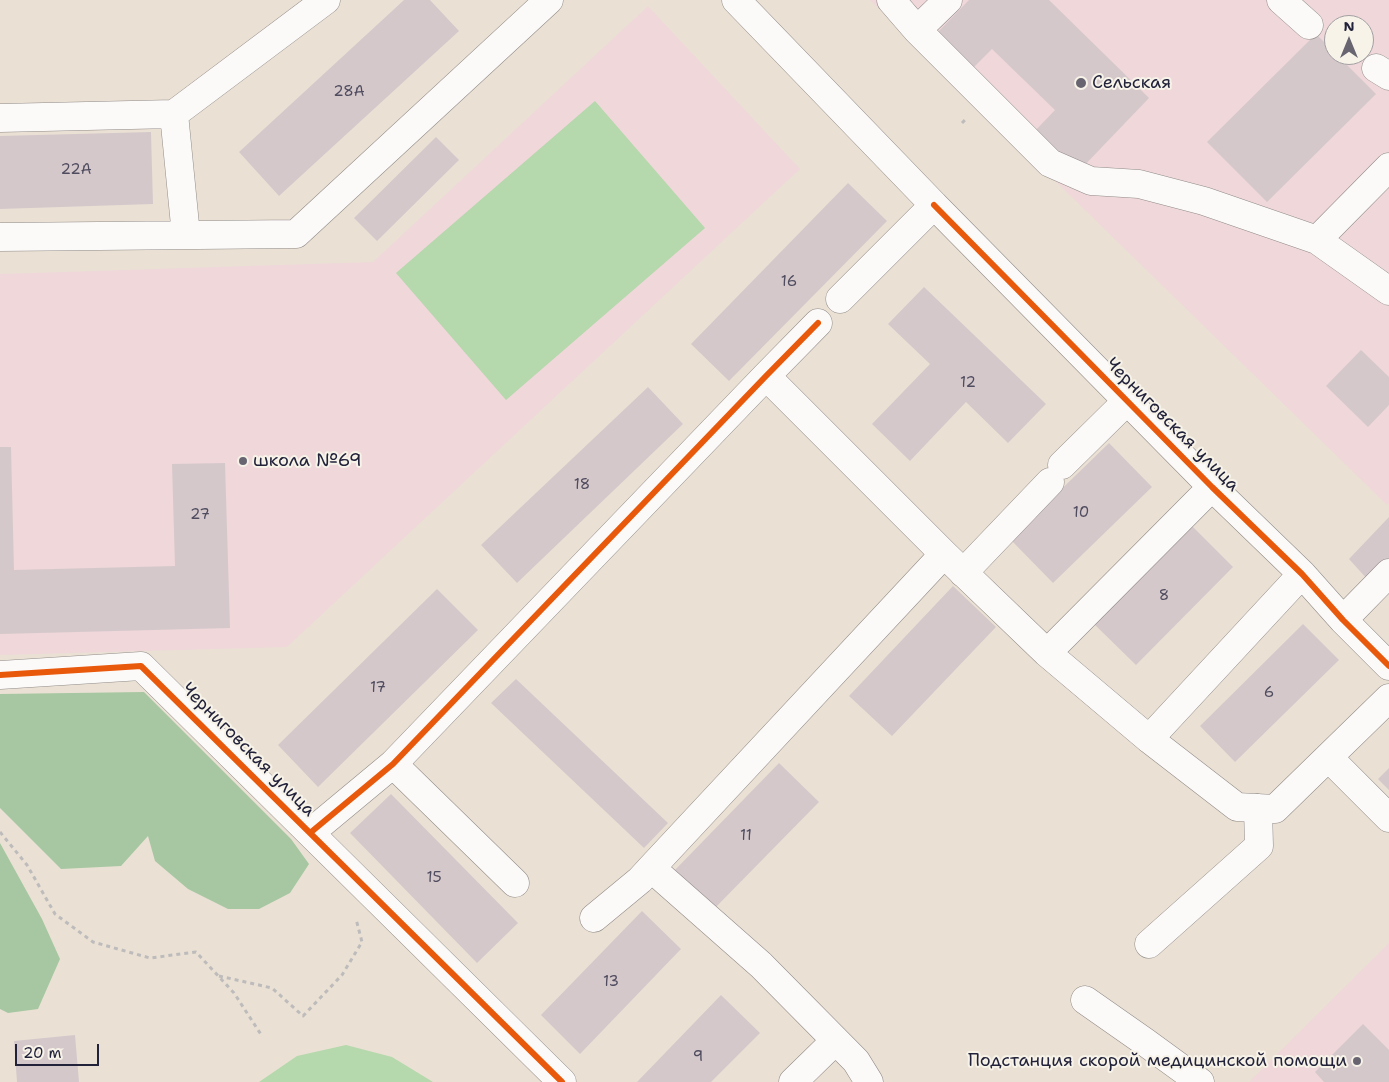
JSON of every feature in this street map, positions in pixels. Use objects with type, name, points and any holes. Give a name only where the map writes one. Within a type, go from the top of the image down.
[{"type":"street","points":[[0,118],[174,114],[326,0]]},
{"type":"street","name":"Черниговская улица","points":[[736,0],[1127,401],[1302,574],[1343,620],[1389,666]]},
{"type":"street","points":[[891,0],[917,30],[1050,163],[1091,181],[1139,184],[1204,201],[1317,240],[1389,292]]},
{"type":"street","points":[[917,30],[948,0]]},
{"type":"street","points":[[1281,0],[1309,25]]},
{"type":"street","points":[[0,237],[296,234],[543,2]]},
{"type":"street","points":[[174,114],[186,235]]},
{"type":"street","points":[[1317,240],[1389,167]]},
{"type":"street","points":[[840,299],[934,205]]},
{"type":"street","points":[[310,833],[393,764],[818,323]]},
{"type":"street","points":[[766,376],[953,563],[1047,653],[1149,739],[1237,807],[1275,809],[1389,698]]},
{"type":"street","points":[[594,918],[640,880],[953,563],[1056,473],[1127,401]]},
{"type":"street","points":[[1047,653],[1212,487]]},
{"type":"street","points":[[1343,620],[1389,573]]},
{"type":"street","points":[[1149,739],[1302,574]]},
{"type":"street","name":"Черниговская улица","points":[[0,675],[141,666],[562,1082]]},
{"type":"street","points":[[1329,758],[1389,818]]},
{"type":"street","points":[[393,764],[515,883]]},
{"type":"street","points":[[1149,944],[1259,846],[1258,808]]},
{"type":"street","points":[[651,868],[761,966],[856,1061],[869,1082]]},
{"type":"street","points":[[1085,1000],[1200,1082]]},
{"type":"street","points":[[793,1082],[836,1041]]},
{"type":"path","points":[[0,832],[27,865],[55,914],[93,942],[150,958],[196,952],[234,993],[262,1036]]},
{"type":"path","points":[[218,976],[272,988],[303,1016],[342,975],[362,942],[355,915]]},
{"type":"shaded area","points":[[870,0],[1389,0],[1389,503],[1387,505]]},
{"type":"shaded area","name":"школа №69","points":[[648,6],[800,169],[287,647],[0,655],[0,274],[373,262]]},
{"type":"shaded area","points":[[1389,943],[1389,1082],[1249,1082]]},
{"type":"green space","points":[[595,101],[705,228],[506,400],[396,273]]},
{"type":"green space","points":[[144,692],[291,839],[309,864],[290,893],[259,909],[228,909],[188,889],[155,861],[148,836],[121,866],[61,869],[0,808],[0,694]]},
{"type":"green space","points":[[0,843],[42,919],[60,959],[38,1009],[8,1013],[0,1009]]},
{"type":"green space","points":[[346,1045],[392,1057],[433,1082],[259,1082],[297,1056]]},
{"type":"building","points":[[404,0],[430,0],[459,31],[279,196],[239,152]]},
{"type":"building","name":"Сельская","points":[[969,0],[1049,0],[1149,98],[1078,172],[1035,131],[1055,110],[992,49],[973,68],[937,33]]},
{"type":"building","points":[[1316,34],[1324,42],[1324,65],[1347,65],[1376,94],[1267,202],[1207,142]]},
{"type":"building","points":[[151,132],[153,204],[0,209],[0,136]]},
{"type":"building","points":[[436,137],[459,160],[377,241],[354,218]]},
{"type":"building","points":[[848,183],[887,221],[729,381],[691,344]]},
{"type":"building","points":[[924,287],[1046,404],[1008,443],[966,402],[910,461],[872,424],[930,364],[888,324]]},
{"type":"building","points":[[1361,350],[1389,377],[1389,405],[1368,427],[1326,386]]},
{"type":"building","points":[[648,387],[683,424],[517,583],[481,545]]},
{"type":"building","points":[[1109,443],[1152,487],[1053,583],[1010,539]]},
{"type":"building","points":[[0,447],[11,447],[14,570],[175,566],[172,464],[225,463],[230,628],[0,634]]},
{"type":"building","points":[[1389,517],[1389,558],[1368,580],[1349,559]]},
{"type":"building","points":[[1192,526],[1233,567],[1136,665],[1094,624]]},
{"type":"building","points":[[953,586],[996,627],[892,736],[849,696]]},
{"type":"building","points":[[437,589],[478,630],[318,787],[278,745]]},
{"type":"building","points":[[1303,624],[1339,660],[1235,762],[1200,726]]},
{"type":"building","points":[[516,679],[668,823],[644,848],[491,703]]},
{"type":"building","points":[[779,763],[819,802],[713,910],[674,871]]},
{"type":"building","points":[[1389,768],[1389,790],[1378,779]]},
{"type":"building","points":[[391,794],[518,923],[477,963],[350,833]]},
{"type":"building","points":[[642,911],[681,949],[580,1054],[541,1015]]},
{"type":"building","points":[[721,995],[760,1033],[711,1082],[637,1082]]},
{"type":"building","name":"Подстанция скорой медицинской помощи","points":[[1363,1024],[1389,1050],[1389,1082],[1324,1082],[1315,1072]]},
{"type":"building","points":[[75,1035],[79,1082],[17,1082],[14,1041]]},
{"type":"cycle path","points":[[934,205],[1212,487],[1302,574],[1343,620],[1389,666]]},
{"type":"cycle path","points":[[310,833],[393,764],[818,323]]},
{"type":"cycle path","points":[[0,675],[141,666],[562,1082]]},
{"type":"place","name":"Сельская","points":[[1081,83]]},
{"type":"place","name":"школа №69","points":[[243,461]]},
{"type":"place","name":"Подстанция скорой медицинской помощи","points":[[1357,1061]]}]
